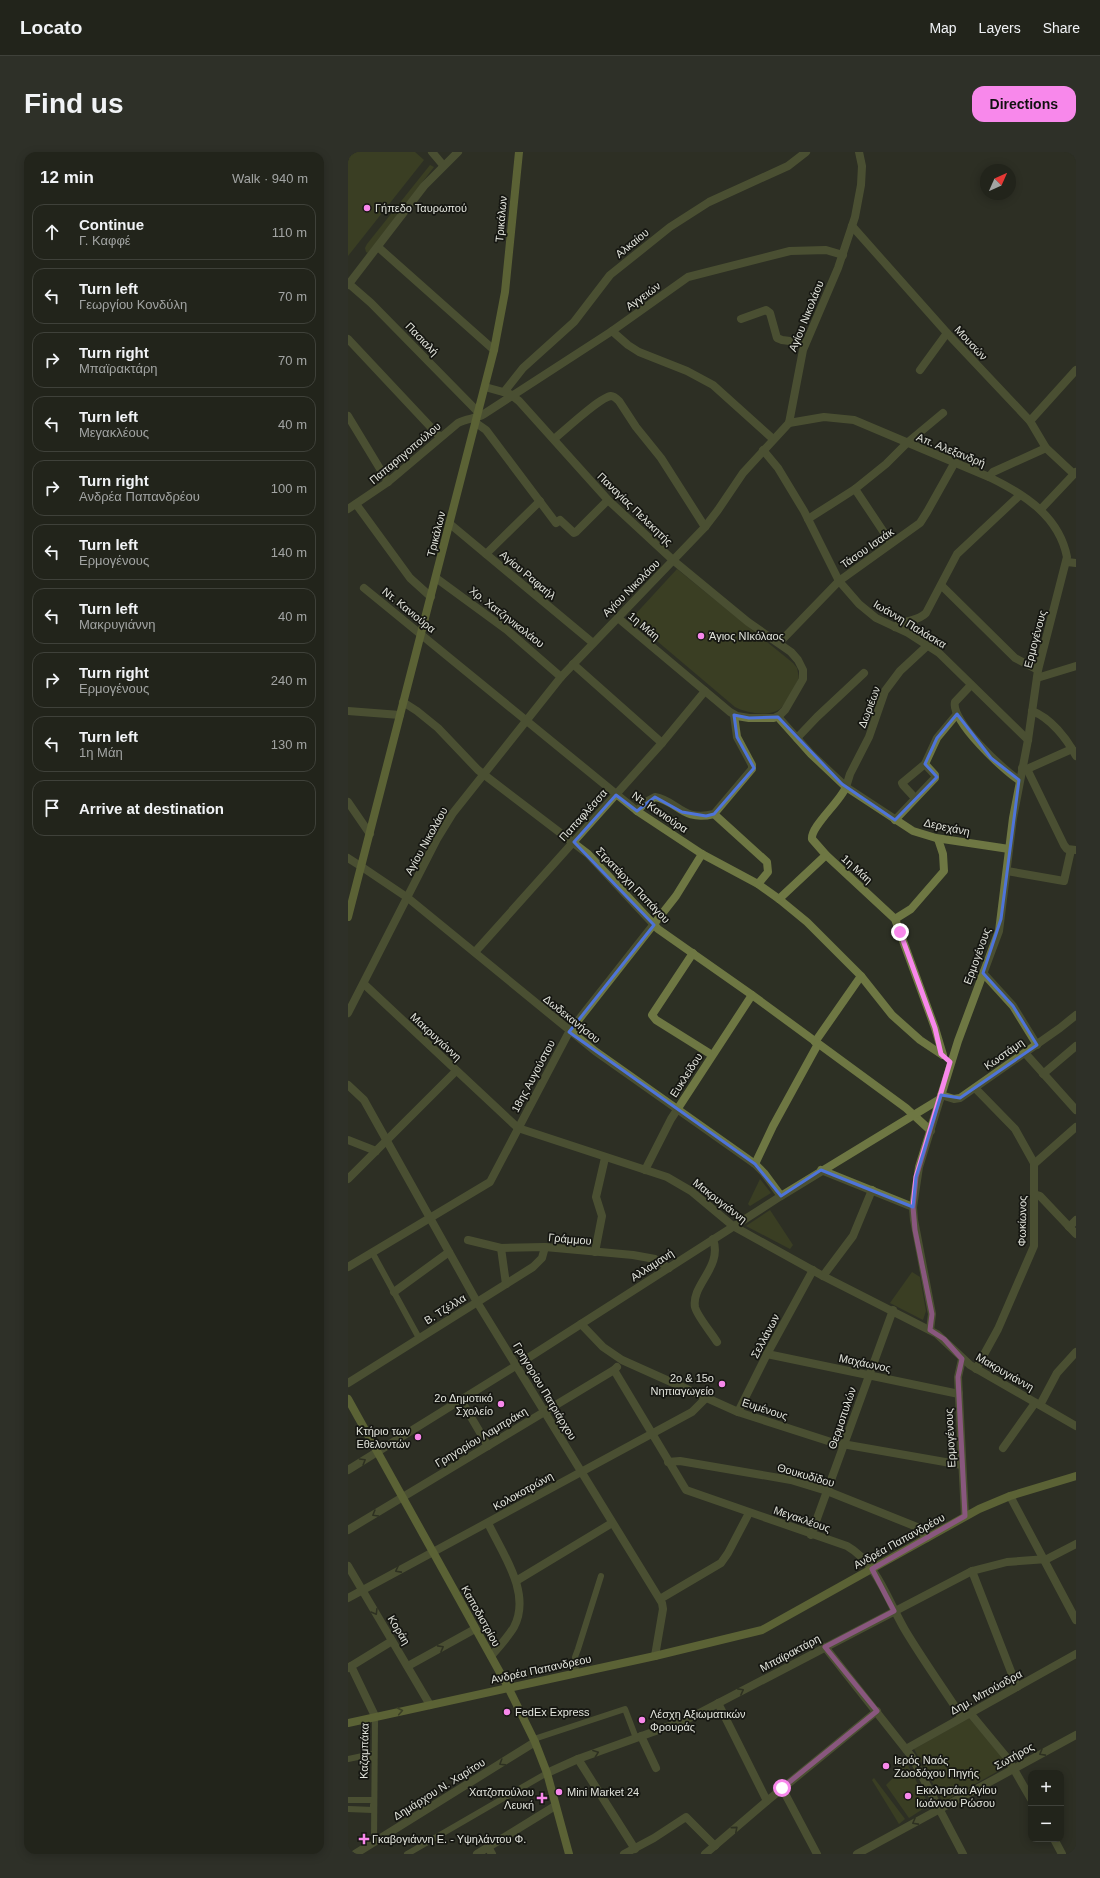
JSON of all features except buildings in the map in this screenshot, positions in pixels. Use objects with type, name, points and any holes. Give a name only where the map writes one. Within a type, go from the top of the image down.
[{"type":"main road","name":"Τρικάλων","points":[[348,917],[494,350],[505,292],[519,152]]},
{"type":"main road","name":"Καποδιστρίου","points":[[348,1399],[508,1687],[534,1741],[547,1773],[569,1854]]},
{"type":"main road","name":"Ανδρέα Παπανδρέου","points":[[738,1637],[772,1626],[965,1516],[1010,1496],[1076,1476]]},
{"type":"main road","name":"Ανδρέα Παπανδρεου","points":[[348,1722],[738,1637]]},
{"type":"street","points":[[432,152],[443,165]]},
{"type":"street","points":[[348,284],[424,186],[443,165],[458,152]]},
{"type":"street","name":"Αλκαίου","points":[[504,392],[523,368],[574,322],[606,280],[670,227],[709,202],[746,187],[788,166],[806,152]]},
{"type":"street","name":"Αγίου Νικολάου","points":[[348,1013],[450,818],[561,677],[705,527],[743,473],[789,423],[799,365],[806,343],[843,255],[852,226],[861,185],[862,166],[859,152]]},
{"type":"street","name":"Μουσών","points":[[852,226],[947,334],[1030,421],[1046,448],[1075,473]]},
{"type":"street","points":[[378,247],[494,350]]},
{"type":"street","name":"Αγγειών","points":[[477,418],[612,331],[679,283],[692,276],[790,251],[826,250],[843,255]]},
{"type":"street","name":"Πασιαλή","points":[[348,284],[371,303],[477,418],[556,523],[560,520],[574,532],[608,500]]},
{"type":"street","points":[[741,319],[766,310],[770,313],[777,338],[806,343]]},
{"type":"street","points":[[612,331],[628,345],[639,352],[687,371],[713,385],[773,439]]},
{"type":"street","points":[[920,370],[947,334]]},
{"type":"street","points":[[348,339],[440,437]]},
{"type":"street","points":[[1030,421],[1076,370]]},
{"type":"street","name":"Παναγίας Πελεκητής","points":[[485,387],[513,396],[525,406],[608,500],[674,561],[748,622],[779,643]]},
{"type":"street","points":[[554,439],[596,405],[610,396],[614,396],[619,401],[645,440],[661,458],[705,527]]},
{"type":"street","points":[[808,519],[855,489],[886,464],[907,443],[943,413]]},
{"type":"street","points":[[348,416],[388,482]]},
{"type":"street","name":"Απ. Αλεξανδρή","points":[[789,423],[824,417],[845,418],[863,423],[989,477],[1020,495],[1041,509],[1049,517],[1065,549],[1067,562]]},
{"type":"street","name":"Παπαρηγοπούλου","points":[[348,509],[388,482],[440,437],[461,422],[477,418]]},
{"type":"street","points":[[989,477],[993,472],[1046,448]]},
{"type":"street","name":"Ιωάννη Παλάσκα","points":[[763,450],[778,468],[808,519],[839,581],[868,612],[928,645],[944,658],[1028,740]]},
{"type":"street","name":"Τάσου Ισαάκ","points":[[779,643],[839,581],[922,520],[955,462]]},
{"type":"street","points":[[1041,509],[1075,473]]},
{"type":"street","points":[[855,489],[891,543]]},
{"type":"street","points":[[895,627],[903,622],[924,616],[942,586],[954,559],[959,552],[1020,495]]},
{"type":"street","points":[[486,554],[540,501]]},
{"type":"street","points":[[356,504],[410,578],[431,597]]},
{"type":"street","name":"Αγίου Ραφαήλ","points":[[450,524],[593,642]]},
{"type":"street","points":[[1067,562],[1076,563]]},
{"type":"street","name":"Ερμογένους","points":[[930,1330],[932,1314],[915,1230],[913,1207],[916,1177],[931,1131],[950,1062],[999,931],[1009,849],[1020,780],[1024,768],[1037,674],[1067,562]]},
{"type":"street","name":"Χρ. Χατζηνικολάου","points":[[436,578],[502,625],[561,677]]},
{"type":"street","points":[[942,586],[1016,658],[1037,674],[1076,666]]},
{"type":"street","name":"Ντ. Κανιούρα","points":[[364,588],[637,811],[702,854],[758,884],[779,899],[807,922],[861,976],[892,1015],[920,1040],[941,1054]]},
{"type":"street","name":"1η Μάη","points":[[618,618],[734,715]]},
{"type":"street","points":[[637,811],[646,802],[655,797],[664,800],[687,814],[706,816],[714,814],[752,769],[752,765],[737,737],[734,715],[748,718],[778,717],[785,710],[801,684],[804,672],[798,660],[779,643]]},
{"type":"street","name":"Δωριέων","points":[[846,787],[850,774],[869,737],[885,691],[900,671],[928,645]]},
{"type":"street","points":[[573,664],[662,743]]},
{"type":"street","points":[[797,738],[864,673]]},
{"type":"street","points":[[971,685],[954,702],[954,708],[957,714],[991,758],[1007,773],[1020,780]]},
{"type":"street","name":"Παπαφλέσσα","points":[[475,952],[662,743],[705,691]]},
{"type":"street","name":"Στρατάρχη Παπάγου","points":[[403,702],[438,728],[484,774],[574,842],[598,863],[654,924],[913,1114],[931,1131]]},
{"type":"street","points":[[1032,711],[1047,720],[1072,749],[1076,756]]},
{"type":"street","points":[[348,712],[400,715]]},
{"type":"street","points":[[915,798],[902,783],[925,764],[934,744],[957,714]]},
{"type":"street","points":[[778,717],[846,787]]},
{"type":"street","points":[[1007,871],[1064,881],[1074,850],[1067,849],[1064,845],[1024,768],[1072,749]]},
{"type":"street","points":[[895,820],[936,777],[925,764]]},
{"type":"street","name":"1η Μάη","points":[[846,787],[841,798],[812,834],[813,841],[895,919],[935,1028],[941,1054]]},
{"type":"street","name":"Δερεχάνη","points":[[846,787],[913,831],[938,838],[1009,849]]},
{"type":"street","points":[[348,802],[370,834]]},
{"type":"street","points":[[714,814],[767,862],[768,872],[758,884]]},
{"type":"street","points":[[895,919],[911,909],[944,871],[943,854],[938,838]]},
{"type":"street","name":"18ης Αυγούστου","points":[[348,1267],[490,1182],[569,1032],[654,924],[682,886],[702,854]]},
{"type":"street","points":[[779,899],[826,855]]},
{"type":"street","name":"Δωδεκανήσου","points":[[348,858],[408,898],[475,952],[569,1032],[755,1164],[764,1173],[781,1196]]},
{"type":"street","points":[[693,954],[652,1015],[656,1020],[712,1055]]},
{"type":"street","points":[[983,973],[1013,1006],[1037,1045]]},
{"type":"street","points":[[755,1164],[816,1043],[861,976]]},
{"type":"street","name":"Μακρυγιάννη","points":[[364,984],[518,1128],[645,1170],[678,1183],[733,1226],[823,1276],[930,1330],[944,1339],[962,1359],[976,1369],[1076,1426]]},
{"type":"street","name":"Ευκλείδου","points":[[645,1170],[662,1134],[752,995]]},
{"type":"street","name":"Κωστάμη","points":[[941,1097],[957,1099],[1037,1045],[1076,1015]]},
{"type":"street","points":[[1043,1074],[1076,1046]]},
{"type":"street","points":[[1025,1053],[1076,1110]]},
{"type":"street","points":[[941,1054],[950,1062]]},
{"type":"street","points":[[348,1179],[456,1071]]},
{"type":"street","points":[[348,1085],[364,1100],[386,1141]]},
{"type":"street","points":[[975,1088],[1015,1129],[1034,1163],[1076,1127]]},
{"type":"street","name":"Αλλαμανή","points":[[348,1470],[517,1365],[821,1170],[941,1097]]},
{"type":"street","points":[[348,1140],[376,1151]]},
{"type":"street","name":"Γρηγορίου Πατριάρχου","points":[[386,1141],[478,1302],[612,1523],[660,1599],[663,1609],[655,1656]]},
{"type":"street","points":[[595,1252],[602,1216],[596,1197],[605,1158]]},
{"type":"street","name":"Φωκίωνος","points":[[976,1369],[998,1329],[1033,1250],[1035,1239],[1034,1163]]},
{"type":"street","points":[[821,1170],[913,1207]]},
{"type":"street","points":[[823,1276],[853,1236],[872,1190]]},
{"type":"street","points":[[1034,1194],[1040,1196],[1076,1234]]},
{"type":"street","points":[[1069,1227],[1076,1220]]},
{"type":"street","points":[[713,1239],[715,1249],[714,1261],[696,1296],[695,1305],[717,1342]]},
{"type":"street","name":"Γράμμου","points":[[468,1240],[501,1248],[545,1247],[655,1259],[669,1268]]},
{"type":"street","name":"Β. Τζέλλα","points":[[348,1383],[539,1262],[545,1247]]},
{"type":"street","points":[[501,1248],[506,1284]]},
{"type":"street","points":[[372,1252],[420,1338]]},
{"type":"street","points":[[394,1292],[449,1252]]},
{"type":"street","name":"Σελλάνων","points":[[738,1412],[767,1354],[813,1270]]},
{"type":"street","name":"Θερμοπυλών","points":[[811,1535],[893,1310]]},
{"type":"street","name":"Ευμένους","points":[[581,1324],[603,1347],[622,1360],[705,1399],[738,1412],[831,1442],[962,1465]]},
{"type":"street","points":[[1003,1448],[1037,1404],[1057,1373],[1076,1352]]},
{"type":"street","name":"Μαχάωνος","points":[[767,1354],[959,1394]]},
{"type":"street","name":"Ερμογένους","points":[[962,1359],[959,1372],[959,1394],[965,1516]]},
{"type":"street","name":"Γρηγορίου Λαμπράκη","points":[[348,1530],[614,1370],[622,1360]]},
{"type":"street","name":"Μεγακλέους","points":[[614,1370],[686,1490],[850,1548],[863,1557],[872,1569],[912,1641],[966,1715],[1014,1769],[1028,1794]]},
{"type":"street","name":"Κολοκοτρώνη","points":[[348,1598],[488,1523],[652,1432],[692,1412],[705,1399]]},
{"type":"street","points":[[461,1400],[488,1446]]},
{"type":"street","name":"Θουκυδίδου","points":[[668,1462],[680,1461],[784,1478],[827,1491],[917,1527],[928,1538]]},
{"type":"street","points":[[1010,1496],[1076,1620]]},
{"type":"street","points":[[660,1599],[721,1562],[728,1553],[749,1513]]},
{"type":"street","points":[[488,1523],[516,1581],[520,1602],[516,1623],[490,1656]]},
{"type":"street","points":[[516,1581],[612,1523]]},
{"type":"street","points":[[1044,1560],[1076,1544]]},
{"type":"street","name":"Μπαϊρακτάρη","points":[[547,1773],[578,1759],[680,1723],[972,1570],[1007,1562],[1044,1560]]},
{"type":"street","name":"Κοράη","points":[[348,1566],[430,1704]]},
{"type":"street","points":[[972,1570],[1017,1687]]},
{"type":"street","points":[[576,1673],[576,1653],[601,1576]]},
{"type":"street","points":[[408,1666],[475,1629]]},
{"type":"street","points":[[349,1667],[392,1641]]},
{"type":"street","points":[[825,1647],[906,1749],[940,1809],[963,1854]]},
{"type":"street","name":"Δημ. Μπούσδρα","points":[[906,1749],[1076,1654]]},
{"type":"street","name":"Καζαμπάκα","points":[[349,1667],[376,1716],[373,1800],[374,1842]]},
{"type":"street","points":[[718,1703],[767,1801]]},
{"type":"street","name":"Δημάρχου Ν. Χαρίτου","points":[[354,1854],[534,1741],[625,1709],[638,1737]]},
{"type":"street","points":[[705,1854],[782,1788],[877,1711]]},
{"type":"street","name":"Σωτήρος","points":[[857,1854],[1076,1735]]},
{"type":"street","points":[[638,1737],[656,1768]]},
{"type":"street","points":[[348,1759],[372,1754],[373,1800],[373,1810],[348,1810]]},
{"type":"street","points":[[578,1759],[635,1849]]},
{"type":"street","points":[[407,1854],[547,1773]]},
{"type":"street","points":[[782,1788],[817,1854]]},
{"type":"street","points":[[348,1800],[373,1800]]},
{"type":"street","points":[[476,1854],[490,1850],[555,1806]]},
{"type":"street","points":[[624,1854],[635,1849],[686,1817],[715,1846]]},
{"type":"street","points":[[1056,1842],[1062,1854]]},
{"type":"highlighted area","points":[[957,714],[991,758],[1019,780],[1001,919],[983,973],[1013,1006],[1037,1045],[960,1098],[941,1095],[916,1177],[913,1207],[821,1170],[781,1196],[755,1164],[569,1032],[654,925],[574,842],[616,795],[637,811],[655,797],[682,812],[706,816],[714,814],[754,768],[737,737],[734,715],[749,718],[778,717],[842,784],[895,820],[937,777],[925,764],[937,738]]},
{"type":"green space","name":"Γήπεδο Ταυρωπού","points":[[348,152],[415,152],[424,160],[348,256]]},
{"type":"green space","points":[[430,165],[434,167],[368,253],[366,252],[365,248],[367,244]]},
{"type":"green space","points":[[677,569],[793,663],[797,668],[799,678],[787,700],[778,710],[766,713],[752,713],[735,707],[631,619]]},
{"type":"green space","points":[[760,1179],[771,1193],[750,1206],[748,1204]]},
{"type":"green space","points":[[770,1210],[793,1245],[790,1249],[746,1226]]},
{"type":"green space","points":[[912,1272],[920,1277],[926,1311],[923,1320],[890,1303]]},
{"type":"green space","points":[[969,1718],[1009,1765],[943,1802],[914,1749]]},
{"type":"green space","points":[[905,1760],[929,1805],[909,1818],[886,1785],[902,1769],[897,1763]]},
{"type":"green space","points":[[874,1778],[905,1819],[899,1824],[872,1780]]},
{"type":"place","name":"Γήπεδο Ταυρωπού","points":[[367,208]]},
{"type":"place","name":"Άγιος ΝΙκόλαος","points":[[701,636]]},
{"type":"place","name":"2ο & 15ο Νηπιαγωγείο","points":[[722,1384]]},
{"type":"place","name":"2ο Δημοτικό Σχολείο","points":[[501,1404]]},
{"type":"place","name":"Κτήριο των Εθελοντών","points":[[418,1437]]},
{"type":"place","name":"FedEx Express","points":[[507,1712]]},
{"type":"place","name":"Λέσχη Αξιωματικών Φρουράς","points":[[642,1720]]},
{"type":"place","name":"Ιερός Ναός Ζωοδόχου Πηγής","points":[[886,1766]]},
{"type":"place","name":"Mini Market 24","points":[[559,1792]]},
{"type":"place","name":"Εκκλησάκι Αγίου Ιωάννου Ρώσου","points":[[908,1796]]},
{"type":"place","name":"Χατζοπούλου Λευκή","points":[[542,1798]]},
{"type":"place","name":"Γκαβογιάννη Ε. - Υψηλάντου Φ.","points":[[364,1839]]},
{"type":"route","points":[[782,1788],[877,1711],[825,1647],[894,1611],[872,1569],[965,1516],[958,1377],[962,1359],[944,1339],[930,1330],[932,1314],[915,1230],[913,1207],[916,1177],[931,1131],[950,1062],[941,1054],[935,1028],[900,932]]}]
